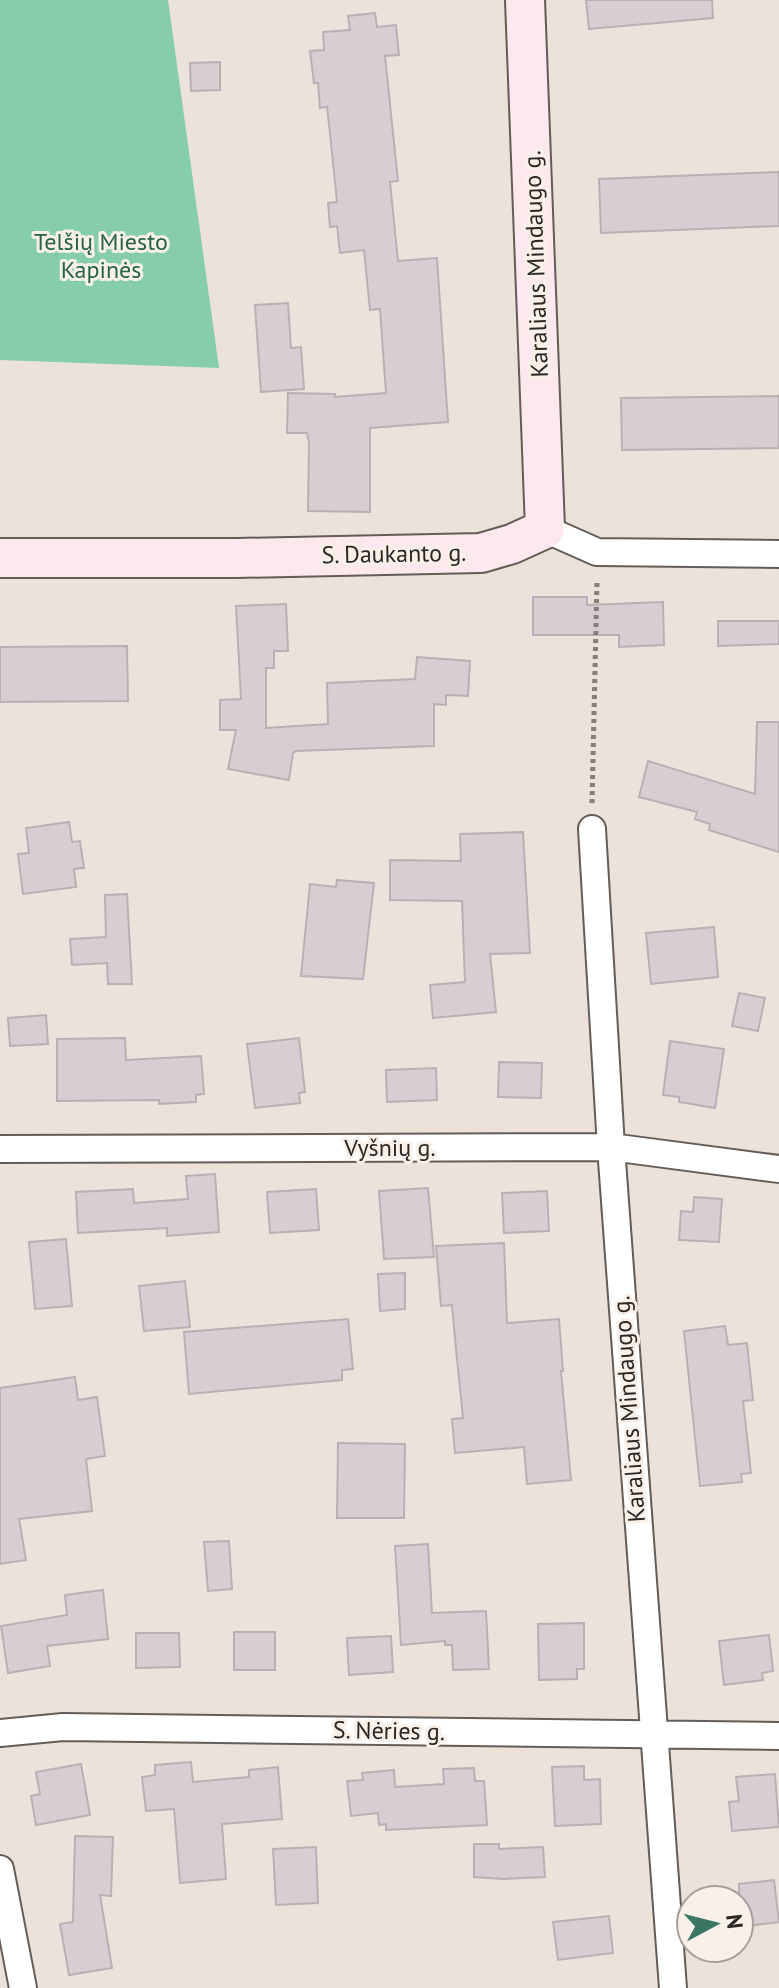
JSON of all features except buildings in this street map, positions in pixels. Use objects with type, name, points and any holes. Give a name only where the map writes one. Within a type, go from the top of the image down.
[{"type":"main road","name":"Karaliaus Mindaugo g.","points":[[525,0],[545,529]]},
{"type":"main road","name":"S. Daukanto g.","points":[[0,558],[237,558],[481,553],[512,544],[545,529]]},
{"type":"street","points":[[545,529],[597,552],[779,554]]},
{"type":"street","name":"Karaliaus Mindaugo g.","points":[[592,829],[611,1147],[673,1988]]},
{"type":"street","name":"Vyšnių g.","points":[[0,1149],[611,1147],[779,1169]]},
{"type":"street","name":"S. Nėries g.","points":[[0,1733],[63,1727],[779,1736]]},
{"type":"street","points":[[0,1869],[23,1988]]},
{"type":"path","points":[[592,829],[597,552]]},
{"type":"green space","name":"Telšių Miesto Kapinės","points":[[0,0],[168,0],[219,368],[0,360]]}]
